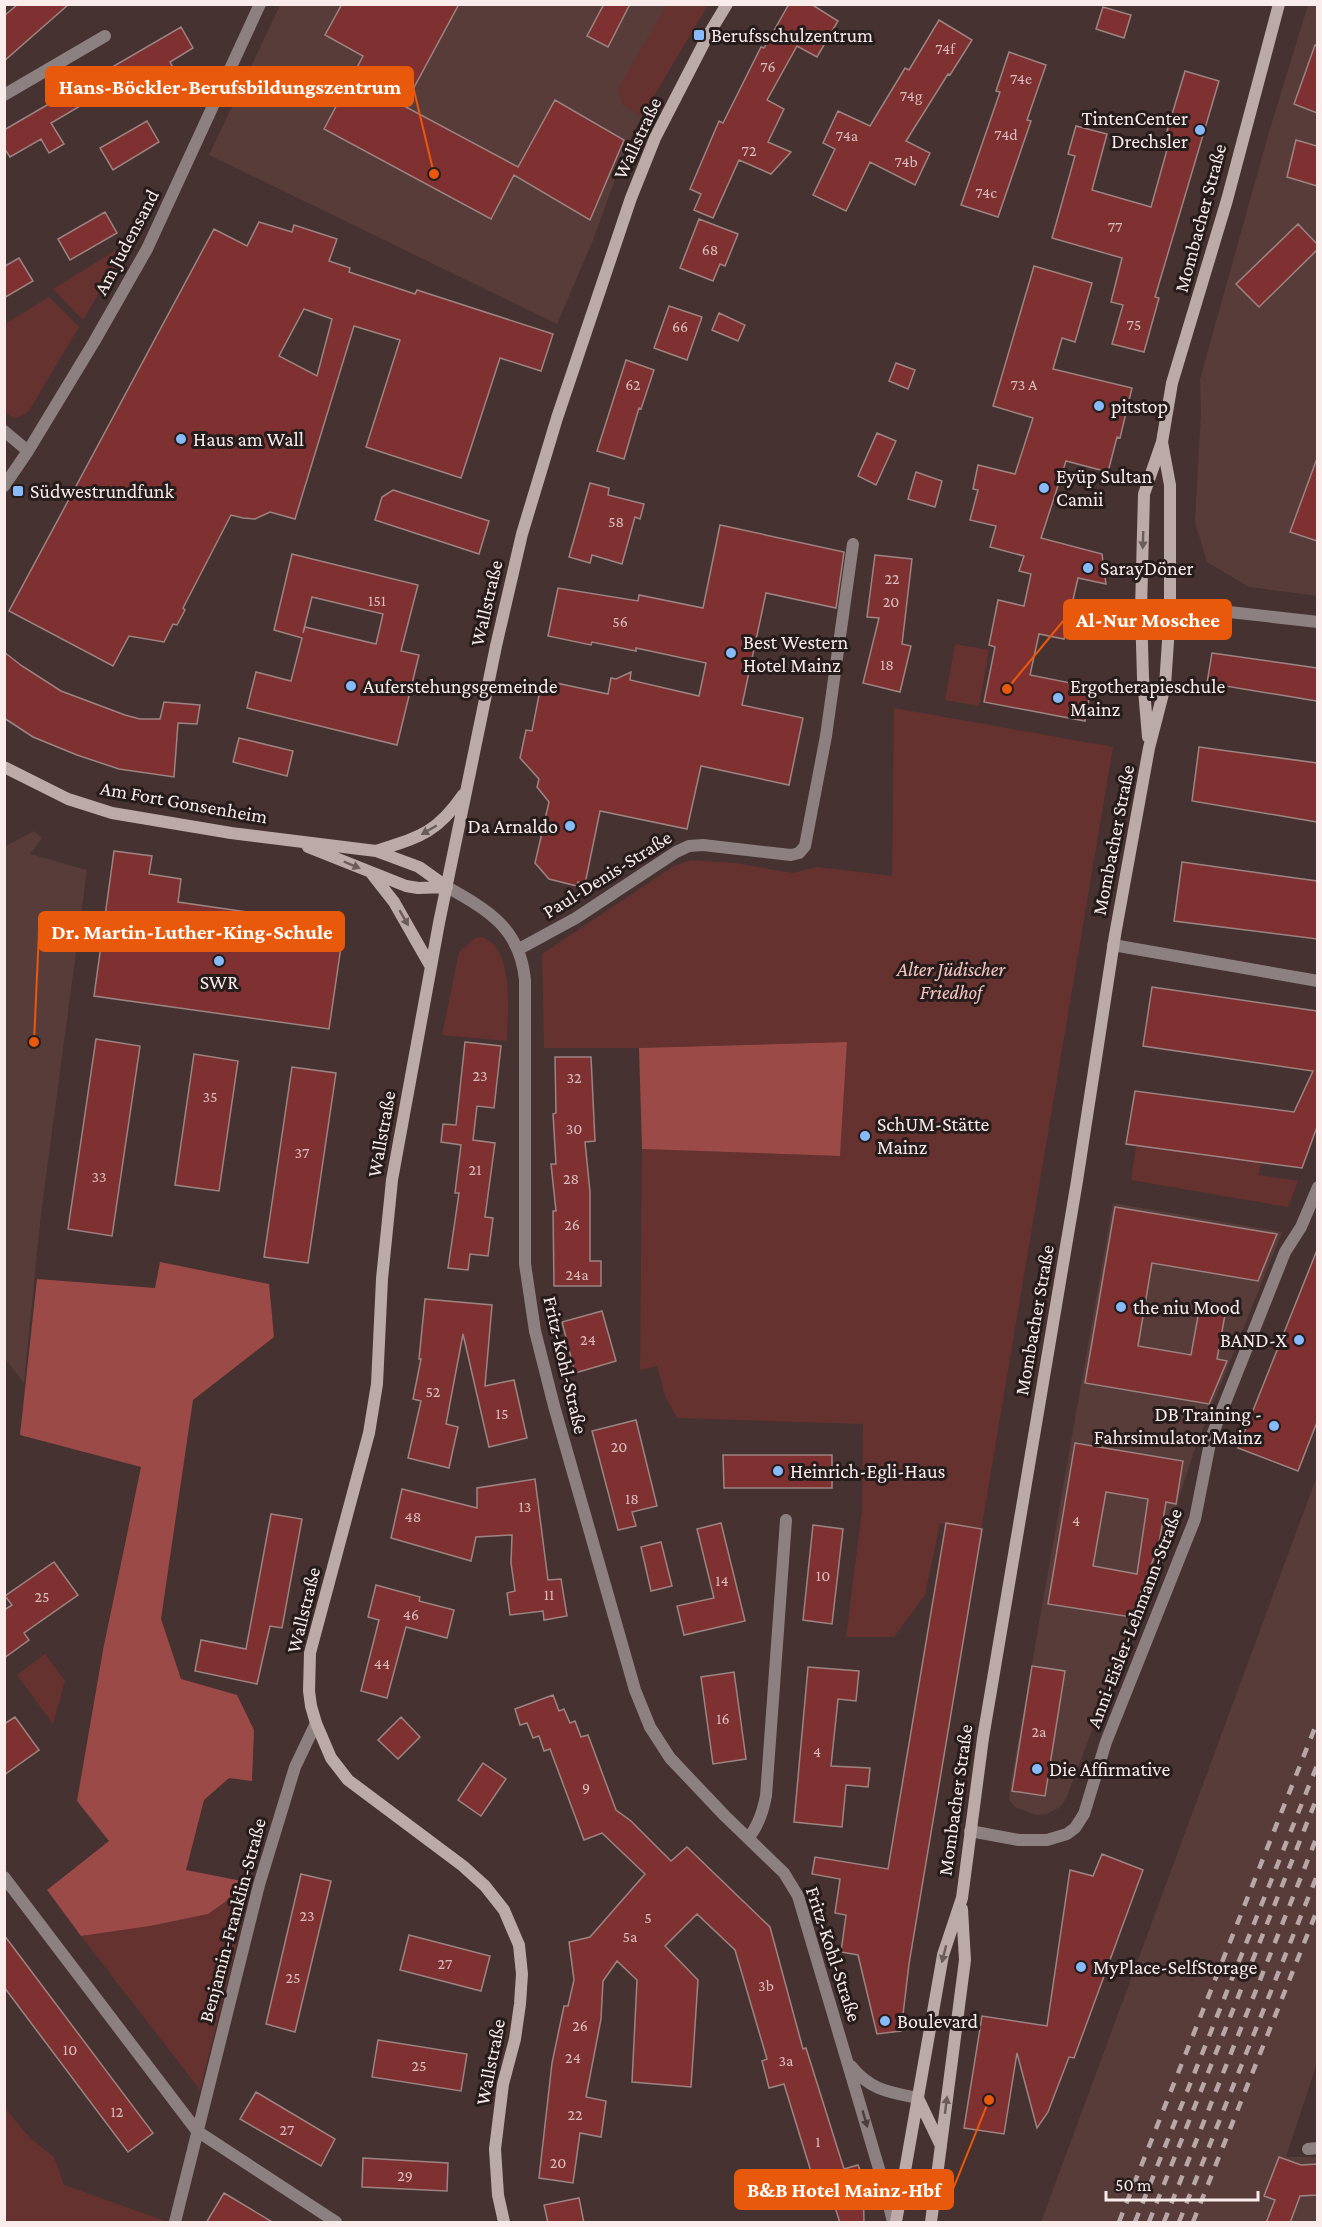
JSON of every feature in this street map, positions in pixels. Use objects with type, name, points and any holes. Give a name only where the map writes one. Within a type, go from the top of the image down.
[{"type":"street","name":"Am Judensand","points":[[4,486],[28,451],[147,249],[260,4]]},
{"type":"street","name":"Wallstraße","points":[[504,2223],[498,2195],[495,2149],[503,2084],[515,2039],[520,2004],[522,1974],[519,1945],[504,1910],[485,1886],[463,1866],[348,1780],[331,1758],[316,1723],[309,1691],[310,1653],[369,1433],[377,1384],[382,1279],[392,1180],[431,966],[496,646],[522,534],[561,407],[631,198],[655,138],[726,4]]},
{"type":"street","name":"Mombacher Straße","points":[[1149,748],[1143,678],[1141,610],[1144,494],[1162,442],[1172,383],[1227,200],[1279,4]]},
{"type":"street","points":[[4,95],[105,36]]},
{"type":"street","points":[[4,431],[28,451]]},
{"type":"street","name":"Mombacher Straße","points":[[931,2223],[965,1960],[962,1899],[996,1653],[1075,1192],[1113,945],[1149,748],[1165,686],[1170,611],[1170,485],[1162,442]]},
{"type":"street","name":"Paul-Denis-Straße","points":[[519,949],[576,918],[676,852],[689,846],[703,845],[791,855],[799,853],[805,846],[826,736],[854,544]]},
{"type":"street","points":[[1141,610],[1229,612],[1317,622]]},
{"type":"street","name":"Am Fort Gonsenheim","points":[[4,767],[68,800],[112,813],[231,833],[376,851],[419,867],[447,887]]},
{"type":"street","points":[[376,851],[417,837],[439,824],[451,813],[467,789]]},
{"type":"street","name":"Am Fort Gonsenheim","points":[[293,840],[406,886],[447,887]]},
{"type":"street","points":[[372,873],[394,902],[431,966]]},
{"type":"street","name":"Fritz-Kohl-Straße","points":[[447,887],[498,920],[511,934],[519,949],[525,980],[525,1264],[535,1331],[634,1690],[650,1727],[670,1758],[784,1873],[798,1896],[895,2223]]},
{"type":"street","points":[[1113,945],[1317,981]]},
{"type":"street","name":"Anni-Eisler-Lehmann-Straße","points":[[970,1831],[1019,1840],[1047,1840],[1067,1834],[1075,1828],[1084,1814],[1106,1742],[1195,1519],[1211,1438],[1284,1252],[1301,1227],[1317,1187]]},
{"type":"street","points":[[748,1838],[753,1833],[763,1811],[766,1796],[786,1520]]},
{"type":"street","name":"Benjamin-Franklin-Straße","points":[[175,2223],[259,1885],[294,1767],[316,1723]]},
{"type":"street","points":[[6,1883],[197,2131],[336,2223]]},
{"type":"street","name":"Mombacher Straße","points":[[895,2223],[944,1955],[962,1899]]},
{"type":"street","name":"Fritz-Kohl-Straße","points":[[848,2063],[874,2087],[918,2098]]},
{"type":"street","points":[[918,2098],[941,2146]]},
{"type":"shaded area","points":[[280,5],[667,5],[619,89],[622,104],[642,116],[628,144],[593,240],[557,324],[209,155]]},
{"type":"shaded area","points":[[1308,5],[1317,5],[1317,596],[1249,587],[1207,562],[1195,522],[1201,412],[1200,379],[1269,132]]},
{"type":"shaded area","points":[[34,831],[42,838],[30,854],[87,870],[41,1214],[24,1383],[4,1357],[4,847]]},
{"type":"shaded area","points":[[847,1042],[840,1156],[642,1149],[639,1048]]},
{"type":"shaded area","points":[[1113,1203],[1282,1232],[1193,1454],[1175,1511],[1066,1799],[1060,1807],[1047,1814],[1036,1815],[1015,1807],[1009,1800],[1010,1788]]},
{"type":"shaded area","points":[[160,1262],[269,1284],[274,1337],[193,1400],[161,1619],[181,1679],[237,1695],[254,1730],[252,1781],[229,1778],[204,1800],[186,1870],[252,1883],[208,1914],[150,1926],[81,1936],[47,1890],[109,1841],[77,1801],[103,1650],[141,1467],[20,1435],[37,1279],[155,1288]]},
{"type":"shaded area","points":[[1317,1476],[1318,2060],[1286,2157],[1317,2157],[1317,2222],[1041,2222]]},
{"type":"green space","points":[[667,4],[708,5],[642,116],[622,104],[618,89]]},
{"type":"green space","points":[[129,242],[83,320],[53,289]]},
{"type":"green space","points":[[49,297],[79,327],[29,411],[14,418],[5,412],[5,324]]},
{"type":"green space","points":[[955,644],[989,650],[979,706],[945,700]]},
{"type":"green space","name":"Alter Jüdischer Friedhof","points":[[894,708],[1113,747],[981,1531],[940,1523],[925,1595],[894,1637],[846,1637],[862,1511],[863,1424],[677,1418],[665,1396],[657,1366],[640,1370],[642,1149],[840,1156],[847,1042],[639,1048],[544,1048],[542,954],[674,866],[691,860],[735,863],[793,873],[817,867],[892,876]]},
{"type":"green space","points":[[482,937],[493,944],[505,968],[508,999],[507,1041],[442,1035],[459,952],[475,938]]},
{"type":"green space","points":[[1136,1146],[1261,1162],[1259,1175],[1298,1181],[1288,1207],[1131,1180]]},
{"type":"green space","points":[[45,1654],[65,1681],[53,1724],[17,1675]]},
{"type":"green space","points":[[252,1883],[200,2090],[81,1936],[150,1926],[208,1914]]},
{"type":"green space","points":[[4,2107],[30,2138],[54,2157],[64,2185],[165,2221],[5,2222]]},
{"type":"building","points":[[18,4],[69,4],[4,61],[4,16]]},
{"type":"building","points":[[342,4],[459,4],[404,106],[518,167],[555,100],[624,140],[590,220],[514,175],[491,219],[324,129],[363,56],[325,35]]},
{"type":"building","points":[[604,4],[630,4],[608,47],[587,36]]},
{"type":"building","points":[[789,4],[811,4],[838,21],[817,57],[797,46],[767,100],[784,109],[768,142],[791,152],[771,174],[739,160],[713,218],[694,210],[701,194],[690,189],[719,121],[723,123],[761,47],[764,48]]},
{"type":"building","points":[[1103,7],[1131,15],[1124,38],[1096,29]]},
{"type":"building","points":[[939,20],[972,40],[906,141],[930,153],[915,185],[870,162],[846,211],[813,195],[835,149],[823,143],[838,111],[870,126],[905,68],[909,70]]},
{"type":"building","points":[[181,27],[193,48],[170,62],[176,73],[153,87],[143,69],[51,123],[64,144],[49,153],[41,139],[10,157],[4,148],[4,130]]},
{"type":"building","points":[[1315,45],[1317,46],[1317,113],[1294,104]]},
{"type":"building","points":[[1009,52],[1046,65],[1027,120],[1031,121],[998,217],[961,205],[1000,92],[996,91]]},
{"type":"building","points":[[1185,71],[1219,81],[1155,297],[1159,298],[1144,352],[1112,344],[1123,305],[1111,302],[1122,258],[1052,238],[1075,156],[1068,154],[1076,126],[1107,134],[1092,190],[1151,207],[1170,139],[1165,138]]},
{"type":"building","points":[[147,121],[159,142],[113,170],[100,148]]},
{"type":"building","points":[[1296,140],[1317,146],[1317,186],[1287,177]]},
{"type":"building","points":[[105,212],[117,233],[70,260],[58,239]]},
{"type":"building","points":[[699,219],[738,234],[725,266],[720,264],[713,281],[680,268]]},
{"type":"building","name":"Haus am Wall","points":[[259,222],[292,232],[294,225],[337,239],[329,261],[350,268],[349,272],[415,294],[417,290],[553,334],[541,371],[500,358],[461,478],[366,447],[400,340],[354,326],[295,519],[270,512],[255,519],[231,515],[183,608],[185,610],[177,625],[173,624],[164,642],[129,636],[113,666],[9,611],[214,229],[247,246]],"holes":[[[304,309],[332,319],[317,376],[279,356]]]},
{"type":"building","points":[[1298,224],[1317,244],[1317,250],[1259,307],[1236,284]]},
{"type":"building","points":[[19,258],[33,281],[4,298],[5,266]]},
{"type":"building","points":[[1034,266],[1092,283],[1075,342],[1062,338],[1053,369],[1132,388],[1120,438],[1117,437],[1108,472],[1066,461],[1041,538],[1102,554],[1106,584],[1078,578],[1064,639],[1039,634],[1030,675],[1091,687],[1085,721],[984,702],[995,647],[989,645],[998,600],[1024,606],[1031,574],[1019,571],[1024,556],[990,547],[996,526],[970,520],[978,490],[973,489],[978,465],[1015,474],[1033,418],[993,406]]},
{"type":"building","points":[[669,306],[702,317],[687,360],[654,348]]},
{"type":"building","points":[[719,313],[745,325],[738,341],[712,330]]},
{"type":"building","points":[[626,360],[654,370],[641,409],[639,408],[624,459],[597,451]]},
{"type":"building","points":[[896,363],[915,370],[908,389],[889,381]]},
{"type":"building","points":[[877,433],[896,441],[876,485],[858,476]]},
{"type":"building","points":[[1317,462],[1317,541],[1290,532]]},
{"type":"building","points":[[916,472],[942,481],[935,507],[908,499]]},
{"type":"building","points":[[590,483],[609,488],[608,495],[644,504],[640,519],[635,517],[622,564],[592,555],[590,563],[569,557]]},
{"type":"building","points":[[393,490],[489,521],[479,554],[375,520],[382,497]]},
{"type":"building","name":"Best Western Hotel Mainz","points":[[720,525],[844,552],[836,608],[766,593],[742,705],[803,718],[789,785],[701,766],[687,829],[600,811],[585,884],[578,882],[577,886],[549,879],[535,863],[549,802],[537,787],[539,779],[520,758],[526,730],[532,731],[542,680],[608,694],[611,678],[616,679],[631,672],[630,680],[699,696],[706,663],[636,648],[636,651],[592,642],[591,645],[548,636],[558,588],[638,601],[639,595],[703,608]]},
{"type":"building","points":[[292,554],[418,585],[401,651],[419,655],[397,745],[247,708],[256,672],[291,681],[302,638],[274,630]],"holes":[[[312,597],[383,614],[376,644],[305,627],[303,633]]]},
{"type":"building","points":[[875,555],[912,559],[902,644],[911,646],[900,692],[863,683],[879,618],[867,617]]},
{"type":"building","points":[[4,652],[61,691],[125,715],[140,719],[160,719],[164,702],[200,705],[197,724],[178,723],[174,777],[119,769],[77,755],[33,737],[4,718]]},
{"type":"building","points":[[1212,653],[1317,668],[1317,701],[1207,683]]},
{"type":"building","points":[[239,738],[293,751],[287,776],[233,762]]},
{"type":"building","points":[[1199,747],[1317,763],[1317,822],[1192,801]]},
{"type":"building","name":"SWR","points":[[114,851],[152,856],[149,874],[181,879],[178,902],[344,926],[329,1029],[94,996]]},
{"type":"building","points":[[1182,862],[1317,881],[1317,939],[1174,921]]},
{"type":"building","points":[[1152,987],[1317,1011],[1317,1127],[1302,1168],[1126,1144],[1135,1091],[1294,1112],[1313,1071],[1143,1046]]},
{"type":"building","points":[[96,1039],[140,1046],[112,1236],[68,1229]]},
{"type":"building","points":[[465,1042],[501,1046],[494,1108],[477,1106],[473,1140],[495,1143],[485,1217],[493,1218],[488,1256],[470,1254],[468,1270],[448,1268],[459,1193],[455,1193],[461,1145],[441,1142],[443,1124],[456,1125]]},
{"type":"building","points":[[194,1054],[238,1061],[219,1191],[175,1185]]},
{"type":"building","points":[[555,1057],[591,1057],[595,1141],[585,1142],[590,1192],[590,1261],[601,1261],[601,1286],[554,1286],[553,1211],[556,1211],[551,1164],[556,1164],[553,1114],[556,1113]]},
{"type":"building","points":[[292,1067],[336,1073],[308,1263],[264,1257]]},
{"type":"building","name":"the niu Mood","points":[[1115,1207],[1277,1234],[1258,1281],[1152,1263],[1138,1346],[1191,1355],[1200,1305],[1226,1309],[1217,1359],[1227,1361],[1209,1404],[1085,1383]]},
{"type":"building","name":"BAND-X","points":[[1317,1250],[1317,1422],[1298,1471],[1238,1448]]},
{"type":"building","points":[[425,1299],[492,1305],[485,1386],[514,1380],[527,1438],[489,1447],[463,1334],[446,1424],[458,1427],[449,1468],[408,1458],[421,1401],[413,1399],[421,1359],[419,1359]]},
{"type":"building","points":[[602,1311],[616,1361],[575,1373],[562,1322]]},
{"type":"building","points":[[636,1420],[657,1506],[632,1512],[636,1526],[618,1530],[592,1431]]},
{"type":"building","points":[[1075,1443],[1183,1461],[1176,1504],[1166,1502],[1157,1555],[1155,1555],[1131,1617],[1048,1604]],"holes":[[[1106,1492],[1148,1499],[1137,1574],[1093,1566]]]},
{"type":"building","name":"Heinrich-Egli-Haus","points":[[723,1455],[832,1455],[832,1488],[724,1488]]},
{"type":"building","points":[[535,1479],[548,1580],[561,1579],[567,1616],[544,1620],[543,1611],[510,1615],[507,1593],[515,1591],[511,1563],[512,1535],[476,1537],[471,1561],[391,1538],[402,1489],[477,1508],[477,1488]]},
{"type":"building","points":[[271,1514],[302,1519],[282,1628],[270,1626],[257,1684],[195,1671],[201,1640],[246,1649]]},
{"type":"building","points":[[721,1523],[745,1621],[684,1635],[677,1606],[714,1598],[697,1529]]},
{"type":"building","points":[[946,1523],[982,1529],[909,1964],[901,2031],[877,2034],[858,1955],[841,1952],[846,1915],[835,1913],[840,1879],[812,1874],[815,1857],[888,1869]]},
{"type":"building","points":[[813,1525],[843,1529],[832,1624],[803,1620]]},
{"type":"building","points":[[661,1542],[672,1586],[651,1591],[641,1547]]},
{"type":"building","points":[[54,1562],[78,1595],[24,1633],[29,1640],[4,1658],[4,1610],[12,1605],[5,1596]]},
{"type":"building","points":[[376,1585],[420,1597],[419,1601],[454,1610],[447,1638],[406,1627],[387,1698],[361,1691],[379,1620],[368,1617]]},
{"type":"building","points":[[1032,1666],[1065,1671],[1045,1796],[1012,1791]]},
{"type":"building","points":[[808,1667],[859,1671],[856,1701],[838,1699],[831,1766],[870,1768],[868,1787],[846,1785],[842,1827],[794,1822]]},
{"type":"building","points":[[734,1672],[746,1759],[713,1764],[701,1677]]},
{"type":"building","points":[[553,1695],[559,1711],[564,1709],[570,1723],[575,1721],[581,1737],[588,1735],[616,1810],[631,1821],[671,1861],[687,1847],[770,1927],[803,2049],[806,2048],[844,2169],[858,2165],[863,2178],[864,2223],[840,2223],[831,2194],[819,2199],[815,2174],[812,2175],[784,2084],[769,2088],[762,2061],[767,2059],[735,1950],[697,1914],[665,1946],[698,1980],[691,2087],[632,2082],[637,1980],[617,1961],[603,1981],[601,2019],[586,2097],[606,2101],[601,2137],[580,2133],[573,2183],[539,2178],[552,2063],[564,2006],[568,2006],[574,1980],[569,1942],[590,1937],[645,1874],[602,1833],[584,1840],[550,1749],[544,1751],[539,1736],[533,1738],[527,1723],[520,1725],[515,1709]]},
{"type":"building","points":[[15,1717],[39,1750],[4,1775],[4,1724]]},
{"type":"building","points":[[401,1717],[420,1737],[398,1759],[378,1740]]},
{"type":"building","points":[[483,1763],[506,1779],[481,1816],[458,1800]]},
{"type":"building","name":"MyPlace-SelfStorage","points":[[1102,1854],[1143,1870],[1074,2058],[1069,2057],[1048,2112],[1037,2128],[1017,2053],[1004,2134],[964,2128],[982,2016],[1047,2026],[1070,1870],[1093,1876]]},
{"type":"building","points":[[301,1874],[331,1881],[295,2032],[266,2024]]},
{"type":"building","points":[[4,1935],[153,2133],[128,2152],[4,1987]]},
{"type":"building","points":[[409,1935],[490,1956],[481,1991],[400,1970]]},
{"type":"building","points":[[378,2040],[467,2054],[461,2091],[372,2077]]},
{"type":"building","points":[[256,2092],[335,2139],[321,2166],[240,2119]]},
{"type":"building","points":[[1279,2157],[1301,2165],[1317,2164],[1317,2195],[1300,2196],[1290,2223],[1266,2223],[1275,2200],[1264,2196]]},
{"type":"building","points":[[363,2158],[448,2163],[447,2191],[362,2187]]},
{"type":"building","points":[[224,2193],[274,2223],[206,2223]]},
{"type":"building","points":[[579,2198],[584,2223],[548,2223],[544,2205]]},
{"type":"railway","points":[[1119,2222],[1318,1720]]},
{"type":"railway","points":[[1135,2222],[1318,1763]]},
{"type":"railway","points":[[1149,2222],[1318,1795]]},
{"type":"railway","points":[[1164,2222],[1318,1834]]},
{"type":"railway","points":[[1179,2222],[1318,1873]]},
{"type":"railway","points":[[1193,2222],[1318,1908]]},
{"type":"place","name":"Berufsschulzentrum","points":[[699,35]]},
{"type":"place","name":"TintenCenter Drechsler","points":[[1200,130]]},
{"type":"place","name":"Hans-Böckler-Berufsbildungszentrum","points":[[434,174]]},
{"type":"place","name":"pitstop","points":[[1099,406]]},
{"type":"place","name":"Haus am Wall","points":[[181,439]]},
{"type":"place","name":"Eyüp Sultan Camii","points":[[1044,488]]},
{"type":"place","name":"Südwestrundfunk","points":[[18,491]]},
{"type":"place","name":"SarayDöner","points":[[1088,568]]},
{"type":"place","name":"Best Western Hotel Mainz","points":[[731,653]]},
{"type":"place","name":"Auferstehungsgemeinde","points":[[351,686]]},
{"type":"place","name":"Al-Nur Moschee","points":[[1007,689]]},
{"type":"place","name":"Ergotherapieschule Mainz","points":[[1058,698]]},
{"type":"place","name":"Da Arnaldo","points":[[570,826]]},
{"type":"place","name":"SWR","points":[[219,961]]},
{"type":"place","name":"Dr. Martin-Luther-King-Schule","points":[[34,1042]]},
{"type":"place","name":"SchUM-Stätte Mainz","points":[[865,1136]]},
{"type":"place","name":"the niu Mood","points":[[1121,1307]]},
{"type":"place","name":"BAND-X","points":[[1299,1340]]},
{"type":"place","name":"DB Training - Fahrsimulator Mainz","points":[[1274,1426]]},
{"type":"place","name":"Heinrich-Egli-Haus","points":[[778,1471]]},
{"type":"place","name":"Die Affirmative","points":[[1037,1769]]},
{"type":"place","name":"MyPlace-SelfStorage","points":[[1081,1967]]},
{"type":"place","name":"Boulevard","points":[[885,2021]]},
{"type":"place","name":"B&B Hotel Mainz-Hbf","points":[[989,2100]]}]
